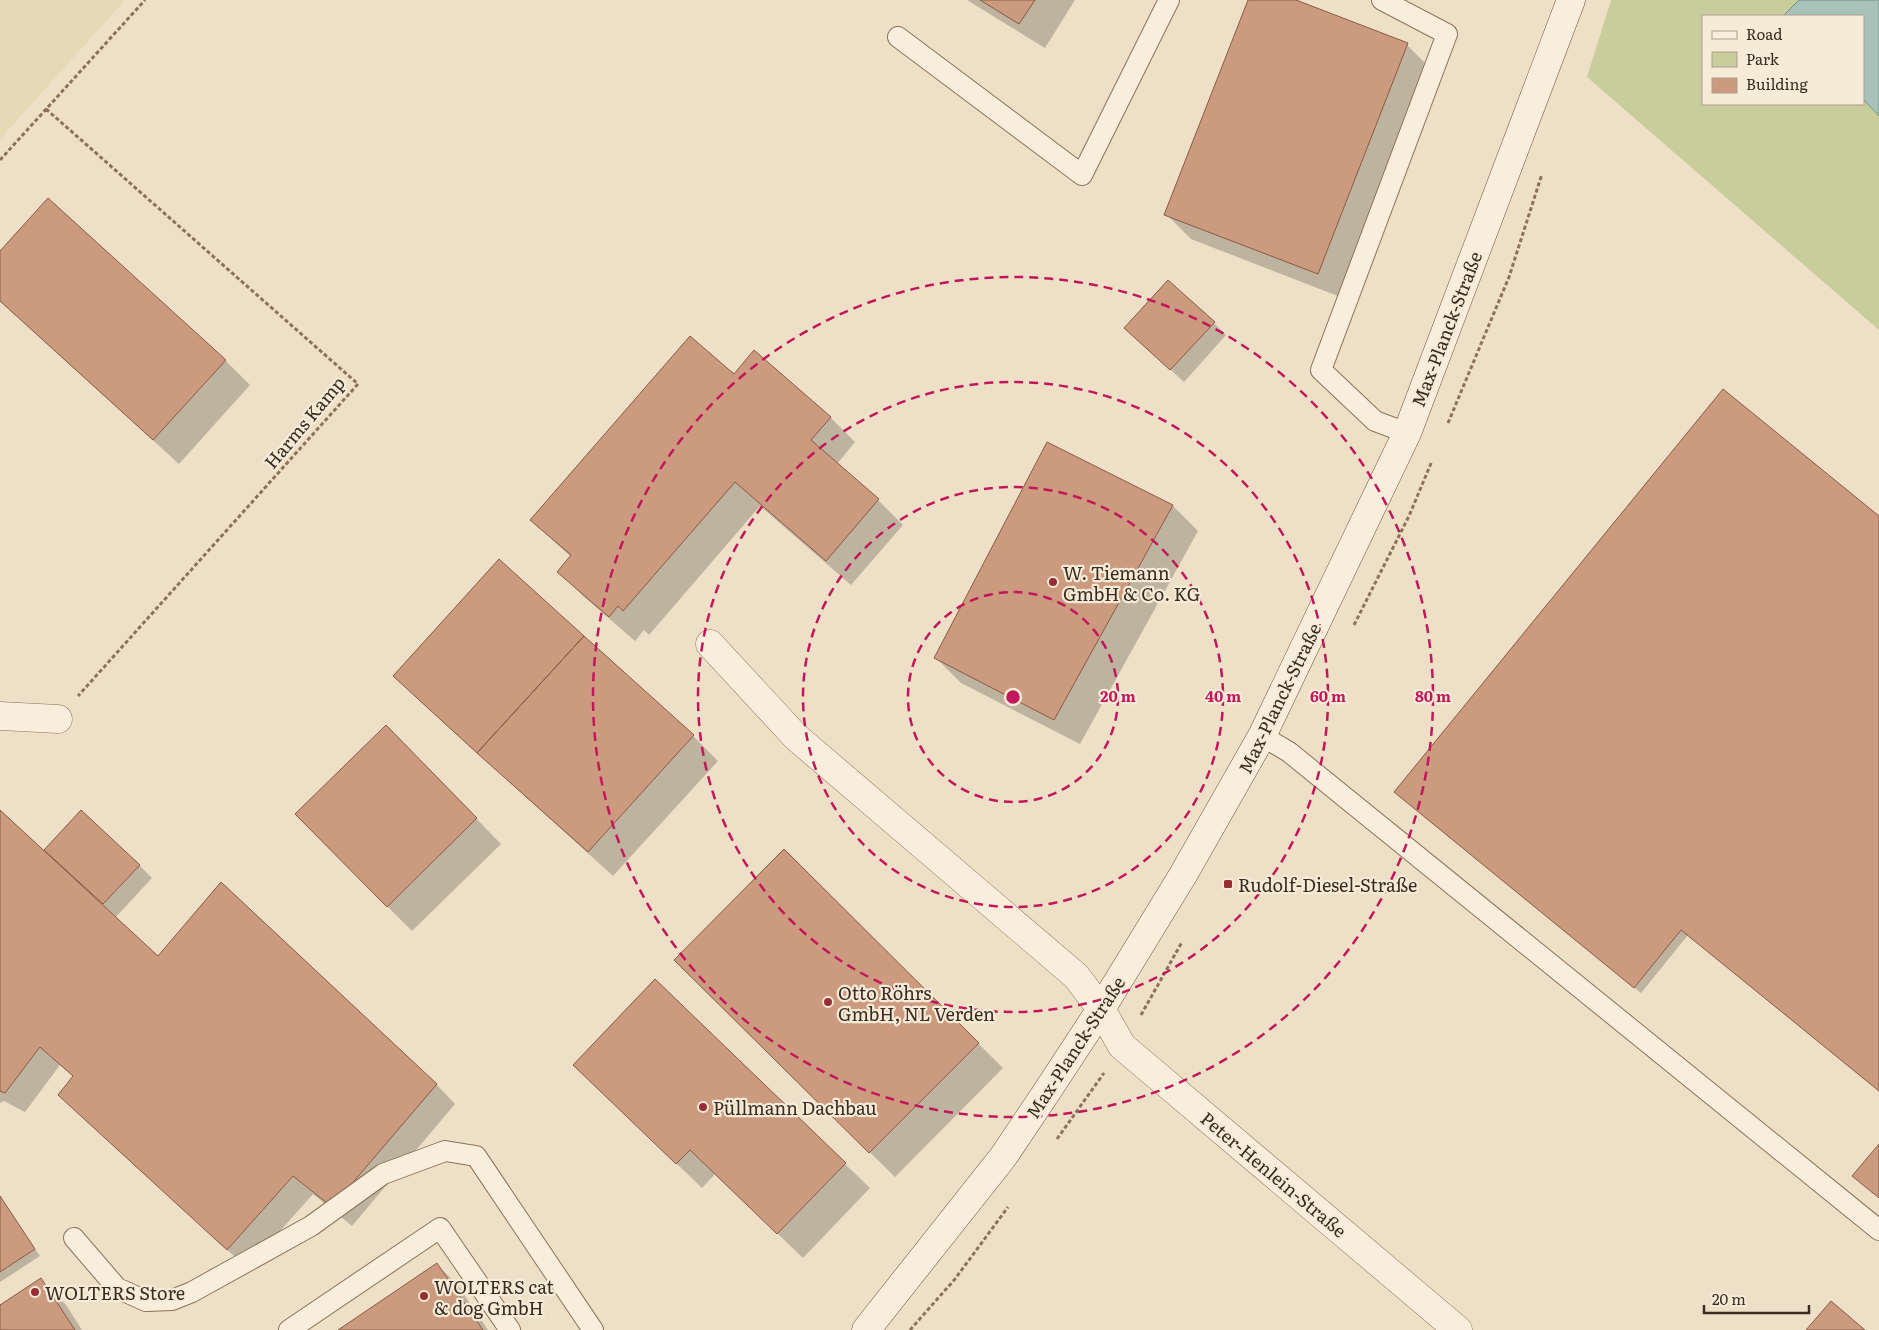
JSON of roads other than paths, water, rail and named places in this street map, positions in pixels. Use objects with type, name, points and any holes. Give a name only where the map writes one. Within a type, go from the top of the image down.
[{"type":"street","name":"Max-Planck-Straße","points":[[866,1330],[1002,1157],[1100,1010],[1183,875],[1262,736],[1407,434],[1571,0]]},
{"type":"street","points":[[710,644],[796,737],[1076,976],[1100,1010]]},
{"type":"street","points":[[0,716],[58,719]]},
{"type":"street","name":"Peter-Henlein-Straße","points":[[1100,1010],[1122,1046],[1458,1330]]},
{"type":"lane","points":[[898,37],[1082,175],[1169,0]]},
{"type":"lane","points":[[1382,0],[1447,34],[1321,370],[1375,421],[1407,434]]},
{"type":"lane","points":[[1262,736],[1289,752],[1879,1230]]},
{"type":"lane","points":[[74,1238],[117,1288],[146,1300],[172,1300],[192,1292],[311,1226],[383,1174],[445,1152],[476,1156],[593,1330]]},
{"type":"lane","points":[[289,1330],[440,1228],[510,1330]]},
{"type":"water","points":[[1799,0],[1879,0],[1879,116],[1864,100],[1864,15],[1784,15]]},
{"type":"place","name":"W. Tiemann GmbH & Co. KG","points":[[1053,582]]},
{"type":"place","name":"Rudolf-Diesel-Straße","points":[[1228,884]]},
{"type":"place","name":"Otto Röhrs GmbH, NL Verden","points":[[828,1002]]},
{"type":"place","name":"Püllmann Dachbau","points":[[703,1107]]},
{"type":"place","name":"WOLTERS Store","points":[[35,1292]]},
{"type":"place","name":"WOLTERS cat & dog GmbH","points":[[424,1296]]}]
